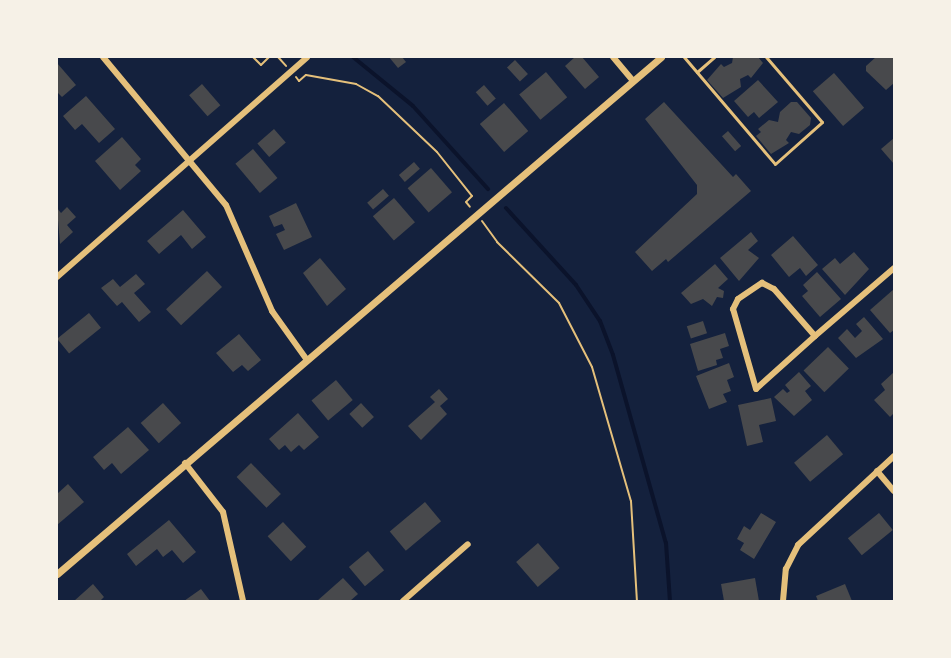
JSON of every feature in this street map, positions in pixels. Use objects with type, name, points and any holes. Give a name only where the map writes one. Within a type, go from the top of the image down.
[{"type":"street","points":[[103,57],[226,205],[272,311],[307,360]]},
{"type":"street","points":[[57,277],[192,162],[307,57]]},
{"type":"street","points":[[613,57],[633,81]]},
{"type":"street","points":[[57,574],[661,57]]},
{"type":"street","points":[[816,336],[767,284],[755,285],[734,304],[756,389],[894,268]]},
{"type":"street","points":[[783,601],[786,569],[798,545],[894,456]]},
{"type":"street","points":[[185,463],[223,513],[243,601]]},
{"type":"street","points":[[877,471],[894,491]]},
{"type":"street","points":[[403,601],[468,544]]},
{"type":"lane","points":[[684,57],[775,164],[822,122],[766,57]]},
{"type":"lane","points":[[697,72],[714,57]]},
{"type":"path","points":[[253,57],[261,65],[269,57]]},
{"type":"path","points":[[278,57],[284,64]]},
{"type":"path","points":[[297,78],[299,81],[306,75],[347,82],[378,96],[437,152],[472,196],[466,202],[470,206]]},
{"type":"path","points":[[483,222],[491,235],[540,280],[567,314],[599,384],[631,501],[637,601]]},
{"type":"building","points":[[389,57],[402,57],[406,62],[398,68]]},
{"type":"building","points":[[575,57],[582,57],[599,77],[585,89],[565,66]]},
{"type":"building","points":[[733,57],[758,57],[763,63],[751,78],[748,75],[740,79],[741,87],[723,98],[707,80],[721,64],[724,67],[732,63]]},
{"type":"building","points":[[876,57],[894,57],[894,83],[886,90],[866,71],[866,66]]},
{"type":"building","points":[[515,60],[528,74],[520,81],[507,68]]},
{"type":"building","points":[[57,63],[76,85],[62,97],[57,92]]},
{"type":"building","points":[[546,72],[567,97],[540,120],[519,94]]},
{"type":"building","points":[[834,73],[864,108],[843,126],[813,91]]},
{"type":"building","points":[[758,80],[778,102],[759,118],[754,112],[748,117],[734,101]]},
{"type":"building","points":[[202,84],[220,105],[208,116],[189,95]]},
{"type":"building","points":[[484,85],[496,99],[488,106],[476,92]]},
{"type":"building","points":[[86,96],[115,129],[99,143],[82,124],[75,130],[63,116]]},
{"type":"building","points":[[664,102],[733,177],[736,174],[751,191],[668,262],[666,259],[652,271],[635,252],[697,194],[697,185],[645,119]]},
{"type":"building","points":[[791,102],[797,102],[811,118],[810,125],[799,134],[791,132],[786,140],[789,143],[771,154],[756,136],[761,132],[758,129],[769,120],[778,122],[780,112]]},
{"type":"building","points":[[504,103],[528,131],[504,152],[480,124]]},
{"type":"building","points":[[274,129],[286,143],[269,157],[257,143]]},
{"type":"building","points":[[728,131],[741,146],[735,151],[722,136]]},
{"type":"building","points":[[122,137],[141,159],[135,165],[141,171],[120,190],[95,161]]},
{"type":"building","points":[[894,138],[894,164],[881,149]]},
{"type":"building","points":[[253,149],[277,178],[260,193],[235,164]]},
{"type":"building","points":[[414,162],[420,169],[405,182],[399,175]]},
{"type":"building","points":[[431,168],[452,192],[429,212],[408,188]]},
{"type":"building","points":[[383,189],[389,196],[373,210],[367,203]]},
{"type":"building","points":[[394,198],[415,222],[394,241],[373,216]]},
{"type":"building","points":[[296,203],[312,237],[284,250],[276,234],[285,230],[282,224],[274,227],[269,216]]},
{"type":"building","points":[[67,207],[76,217],[67,225],[73,232],[60,244],[57,208],[61,213]]},
{"type":"building","points":[[183,210],[206,237],[192,249],[181,235],[159,254],[147,241]]},
{"type":"building","points":[[751,232],[758,241],[748,250],[759,258],[739,281],[720,258]]},
{"type":"building","points":[[793,236],[818,265],[806,276],[800,268],[789,277],[771,255]]},
{"type":"building","points":[[854,252],[869,269],[845,295],[822,269],[835,258],[840,264]]},
{"type":"building","points":[[320,258],[346,289],[327,306],[303,273]]},
{"type":"building","points":[[715,264],[728,279],[718,288],[724,291],[723,298],[717,297],[712,306],[703,299],[691,304],[681,293]]},
{"type":"building","points":[[207,271],[222,287],[181,325],[166,309]]},
{"type":"building","points":[[817,272],[841,299],[820,317],[802,296],[808,291],[803,285]]},
{"type":"building","points":[[136,274],[145,284],[134,293],[151,312],[139,322],[122,302],[117,306],[101,288],[113,279],[120,287]]},
{"type":"building","points":[[894,289],[894,330],[890,333],[870,310]]},
{"type":"building","points":[[89,313],[101,328],[69,354],[57,339]]},
{"type":"building","points":[[864,317],[883,339],[856,358],[838,338],[847,329],[855,338],[862,331],[856,324]]},
{"type":"building","points":[[703,321],[707,333],[691,339],[687,326]]},
{"type":"building","points":[[725,333],[729,346],[720,349],[723,358],[716,360],[717,365],[698,371],[690,344]]},
{"type":"building","points":[[239,334],[261,360],[248,371],[242,365],[233,372],[216,353]]},
{"type":"building","points":[[828,347],[849,369],[824,392],[804,371]]},
{"type":"building","points":[[729,363],[734,377],[727,380],[731,391],[723,394],[727,402],[709,409],[696,376]]},
{"type":"building","points":[[799,372],[811,386],[805,391],[812,400],[794,416],[774,397],[783,389],[787,393],[790,391],[785,385]]},
{"type":"building","points":[[894,372],[894,413],[890,417],[874,400],[885,390],[881,384]]},
{"type":"building","points":[[336,380],[353,400],[328,420],[311,401]]},
{"type":"building","points":[[439,389],[448,399],[440,406],[447,414],[421,440],[408,426],[435,402],[430,397]]},
{"type":"building","points":[[771,398],[776,421],[759,425],[763,442],[747,446],[738,405]]},
{"type":"building","points":[[163,403],[181,423],[159,443],[141,423]]},
{"type":"building","points":[[361,403],[374,417],[362,428],[349,414]]},
{"type":"building","points":[[298,413],[319,437],[304,450],[299,445],[291,452],[285,445],[279,450],[269,439]]},
{"type":"building","points":[[128,427],[149,450],[121,474],[112,463],[104,470],[93,457]]},
{"type":"building","points":[[827,435],[843,454],[810,482],[794,463]]},
{"type":"building","points":[[251,463],[281,494],[266,508],[237,477]]},
{"type":"building","points":[[68,484],[84,502],[57,525],[57,494]]},
{"type":"building","points":[[425,502],[441,521],[406,551],[390,532]]},
{"type":"building","points":[[761,513],[776,522],[754,559],[740,550],[744,543],[737,539],[744,526],[750,530]]},
{"type":"building","points":[[879,513],[893,530],[862,555],[848,538]]},
{"type":"building","points":[[169,520],[196,552],[183,563],[172,550],[163,557],[157,549],[136,566],[127,554]]},
{"type":"building","points":[[283,522],[306,547],[291,561],[268,536]]},
{"type":"building","points":[[538,543],[560,568],[538,587],[516,562]]},
{"type":"building","points":[[368,551],[384,570],[365,586],[349,567]]},
{"type":"building","points":[[343,578],[358,594],[350,601],[317,601]]},
{"type":"building","points":[[755,578],[759,601],[724,601],[721,584]]},
{"type":"building","points":[[93,584],[104,597],[100,601],[74,601]]},
{"type":"building","points":[[845,584],[852,601],[818,601],[816,596]]},
{"type":"building","points":[[201,589],[210,601],[184,601]]},
{"type":"waterway","points":[[353,57],[413,106],[488,189]]},
{"type":"waterway","points":[[506,208],[576,285],[600,321],[613,355],[666,543],[670,601]]}]
